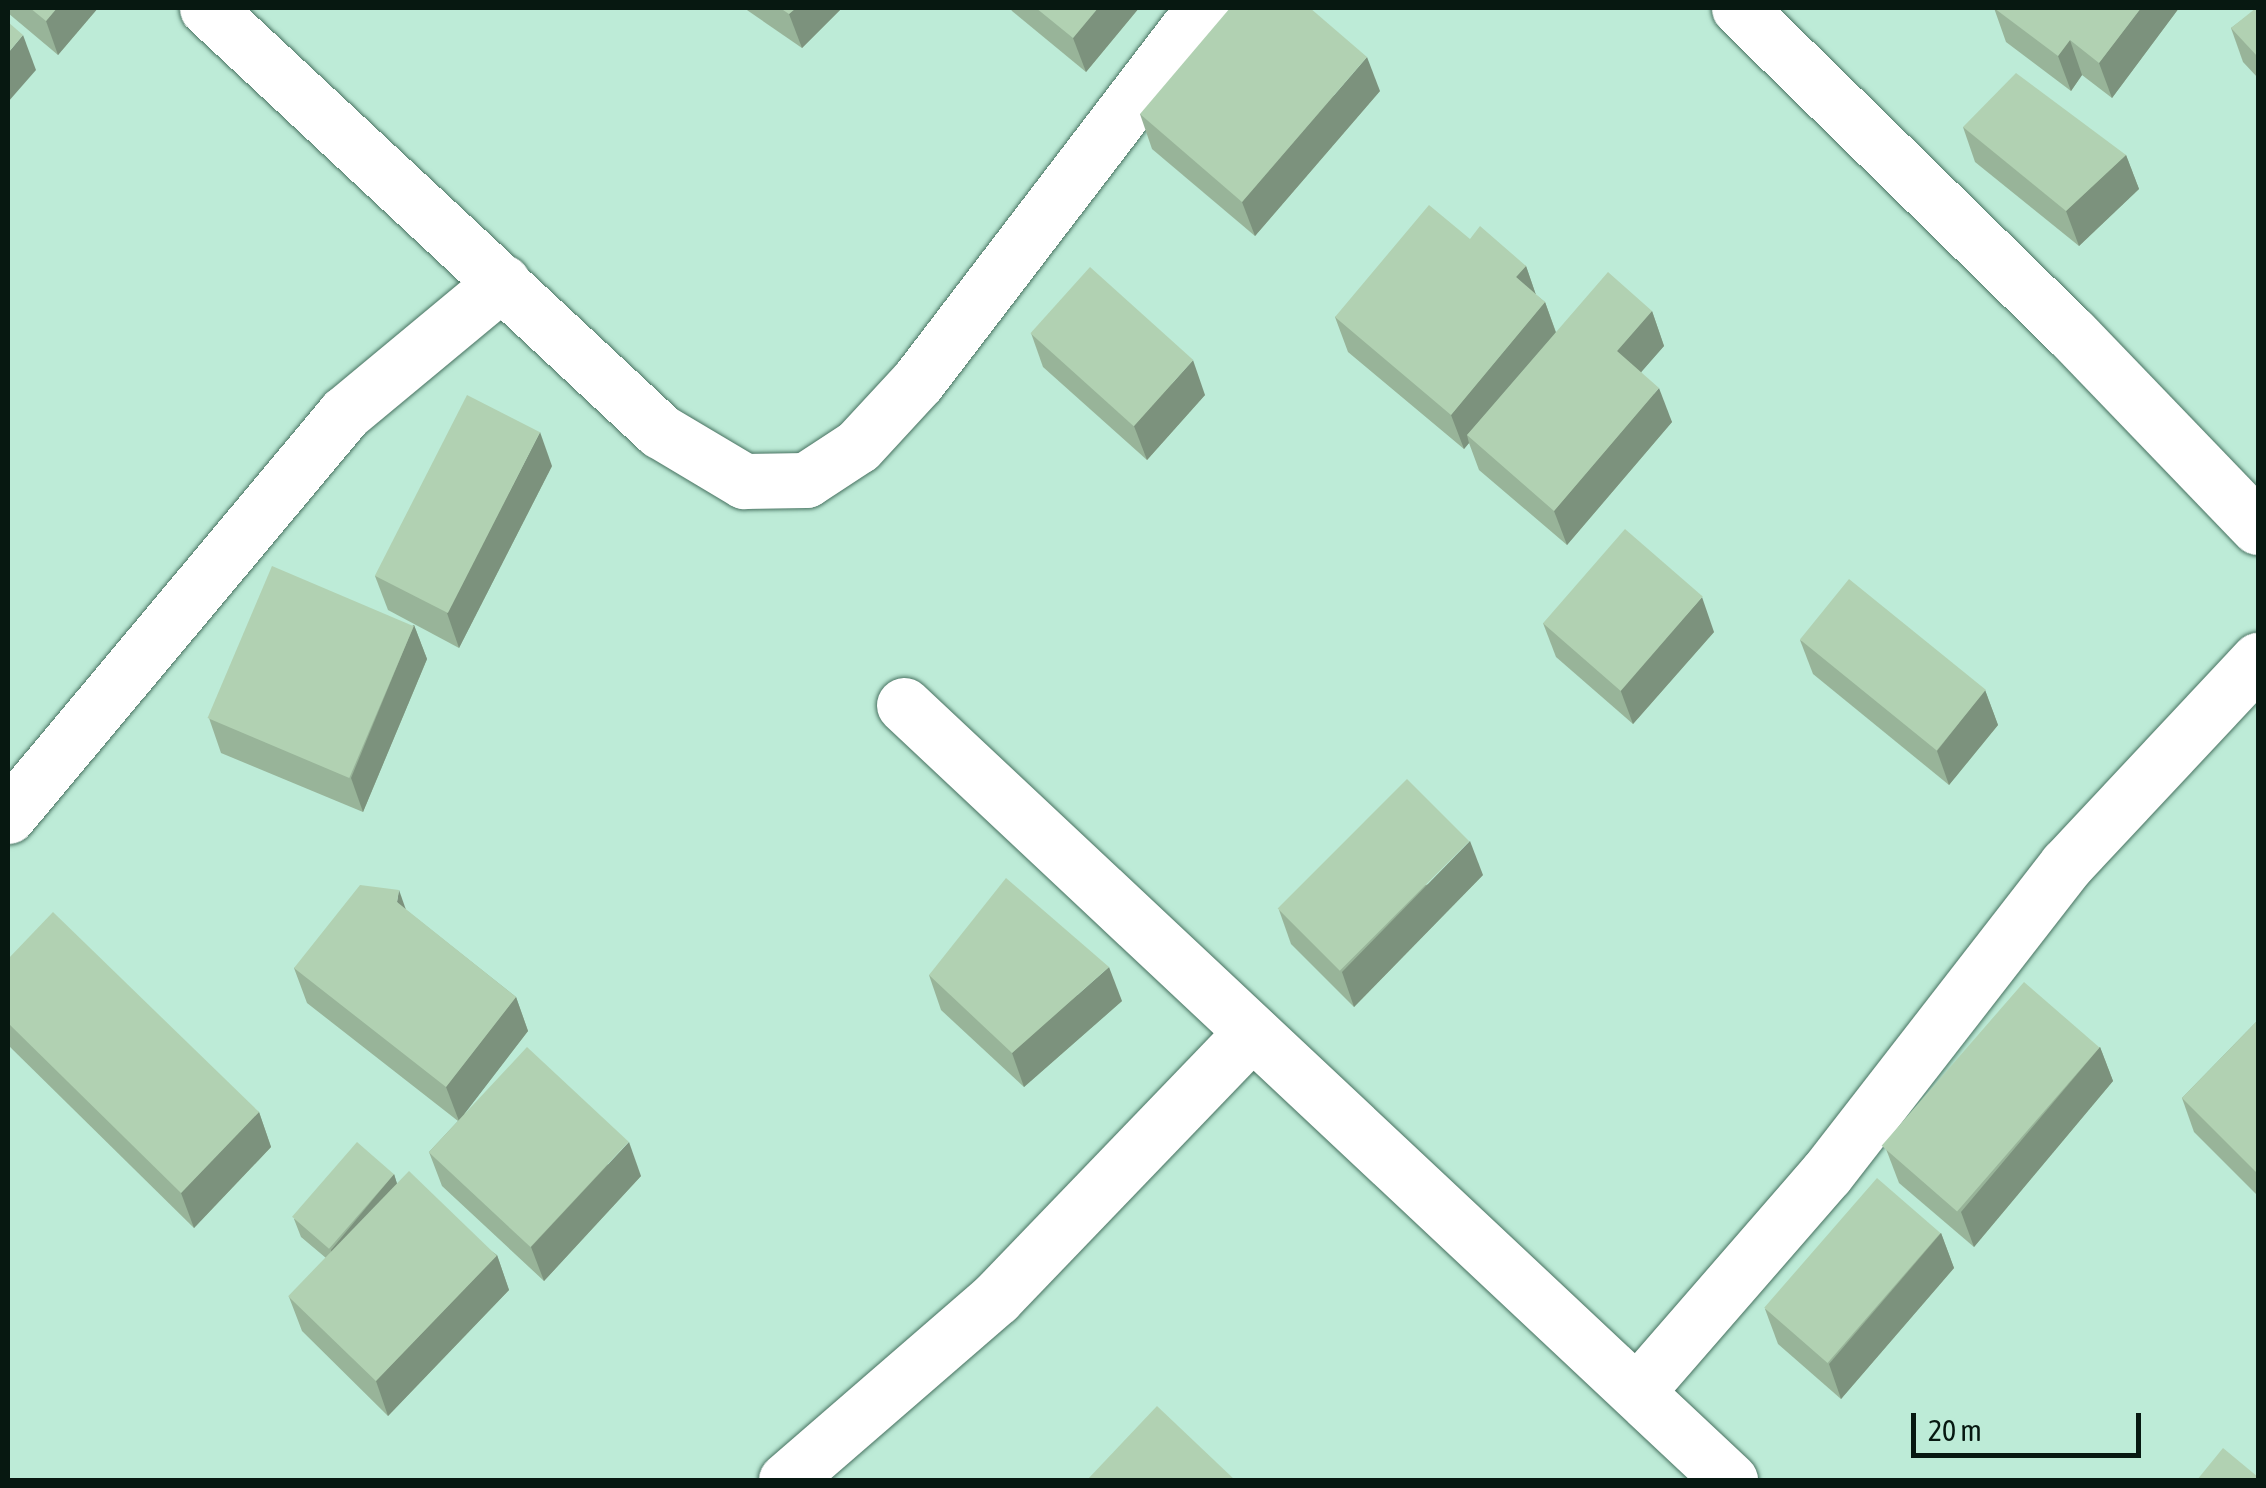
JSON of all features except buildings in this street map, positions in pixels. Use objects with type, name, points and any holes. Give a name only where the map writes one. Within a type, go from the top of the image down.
[{"type":"street","points":[[207,8],[660,431],[744,481],[806,480],[858,446],[918,381],[1203,8]]},
{"type":"street","points":[[1739,8],[2072,334],[2258,527]]},
{"type":"street","points":[[8,816],[345,413],[503,282]]},
{"type":"street","points":[[1639,1389],[1827,1173],[2066,865],[2258,660]]},
{"type":"street","points":[[904,705],[1639,1389],[1730,1480]]},
{"type":"street","points":[[786,1480],[996,1298],[1252,1032]]}]
